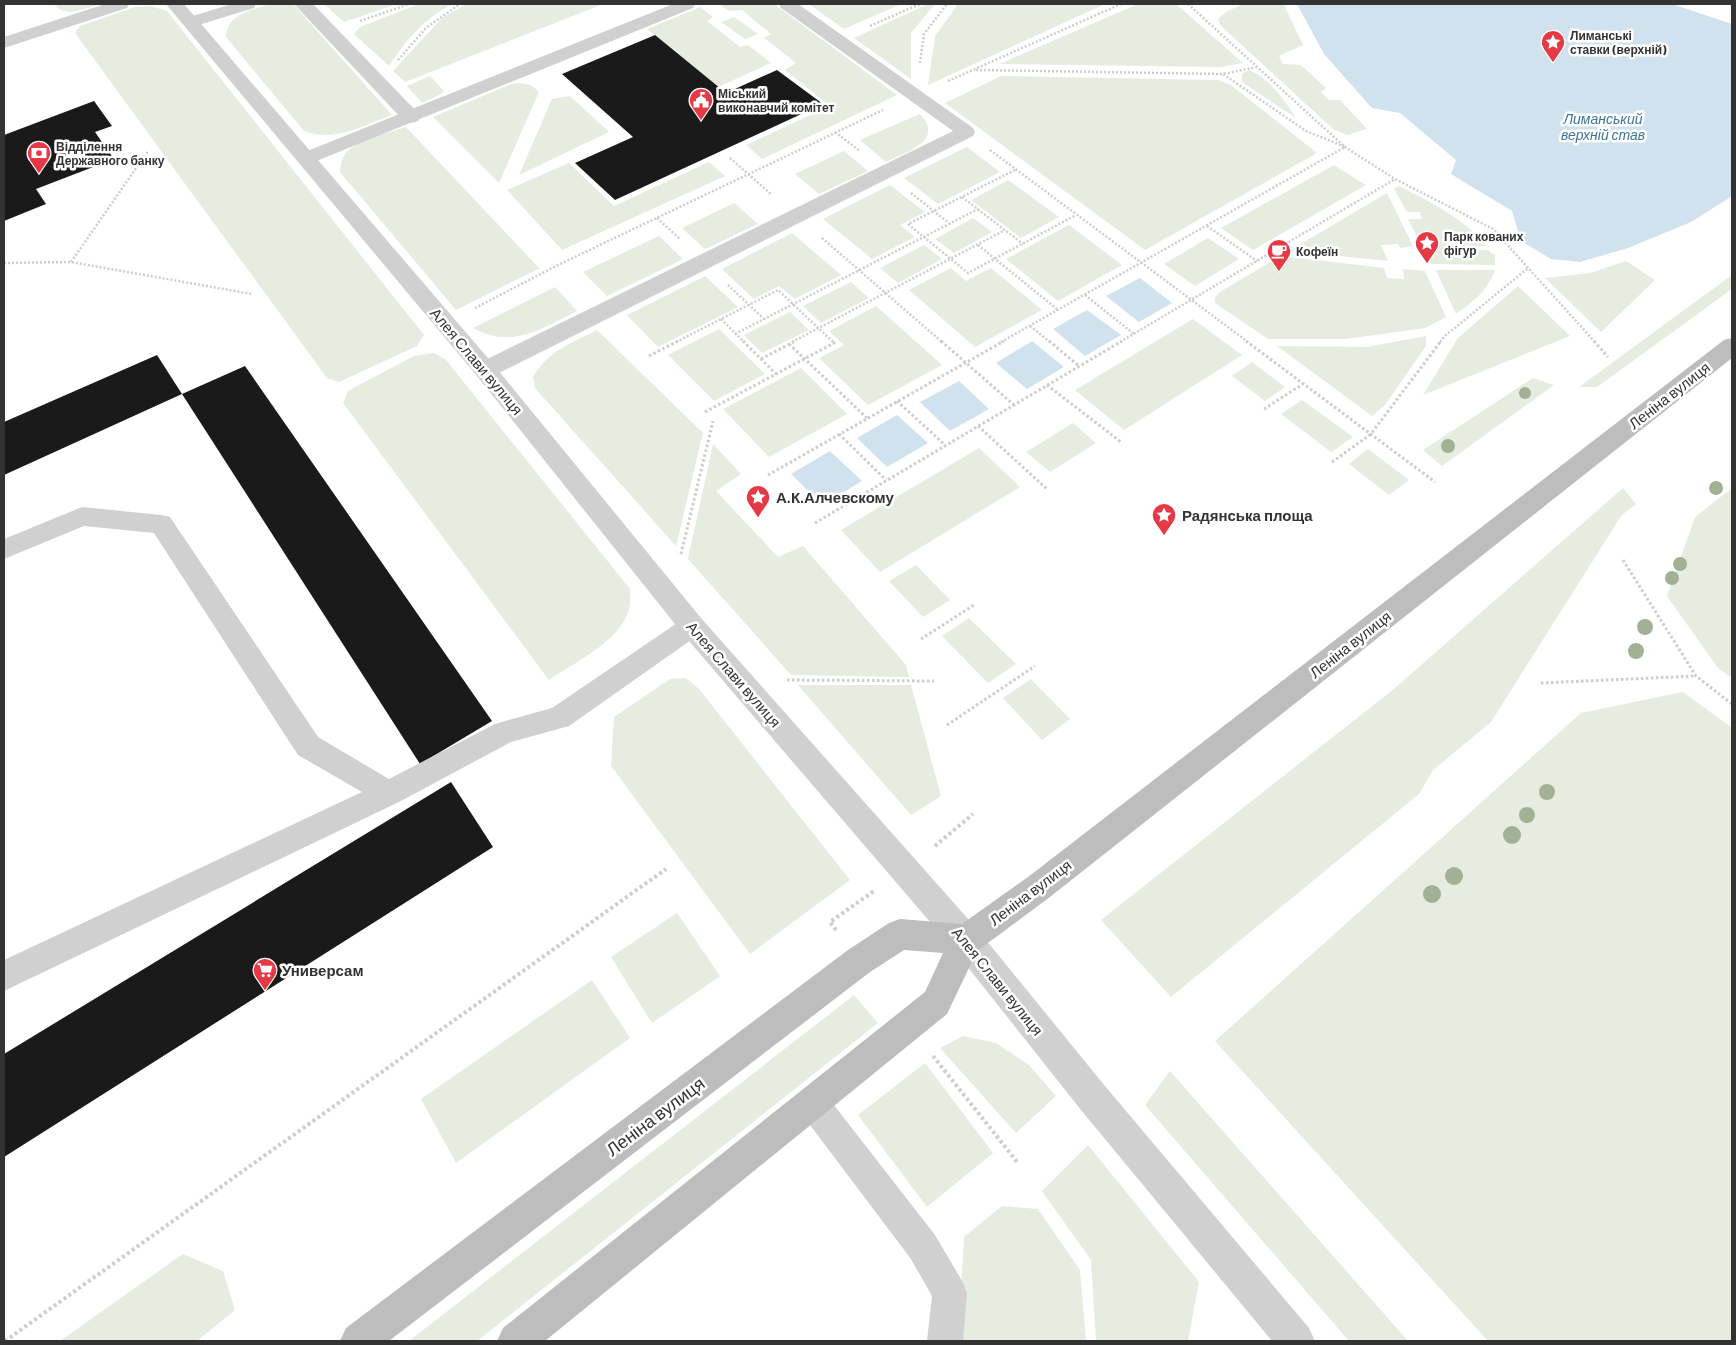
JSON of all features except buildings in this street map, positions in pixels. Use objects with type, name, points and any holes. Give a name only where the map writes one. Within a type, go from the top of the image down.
[{"type":"street","points":[[303,4],[411,117]]},
{"type":"street","name":"Алея Слави вулиця","points":[[184,13],[485,370],[692,626],[966,940],[1093,1098],[1296,1341]]},
{"type":"street","name":"Леніна вулиця","points":[[516,1341],[936,1003],[966,940],[1039,887],[1732,346]]},
{"type":"street","name":"Леніна вулиця","points":[[359,1341],[858,961],[900,934],[966,940]]},
{"type":"lane","points":[[4,43],[122,4]]},
{"type":"lane","points":[[184,13],[248,4]]},
{"type":"lane","points":[[307,158],[687,4]]},
{"type":"lane","points":[[485,370],[966,132],[787,4]]},
{"type":"lane","points":[[4,549],[82,516],[161,524],[308,746],[389,793]]},
{"type":"lane","points":[[4,976],[389,793],[505,732],[559,718],[692,626]]},
{"type":"lane","points":[[812,1102],[923,1247],[950,1293],[945,1341]]},
{"type":"path","points":[[330,32],[409,4]]},
{"type":"path","points":[[380,84],[409,45],[437,17],[460,4]]},
{"type":"path","points":[[838,40],[920,4]]},
{"type":"path","points":[[916,96],[924,34],[947,4]]},
{"type":"path","points":[[445,323],[558,265],[748,174],[1121,4]]},
{"type":"path","points":[[1188,4],[1345,148]]},
{"type":"path","points":[[974,70],[1223,74],[1257,67]]},
{"type":"path","points":[[1223,74],[1306,131],[1345,148],[1395,179],[1493,229],[1608,358]]},
{"type":"path","points":[[966,132],[1076,216],[1435,482]]},
{"type":"path","points":[[768,475],[1345,148]]},
{"type":"path","points":[[71,262],[148,152]]},
{"type":"path","points":[[730,158],[1014,405]]},
{"type":"path","points":[[1015,170],[908,224],[968,273],[1076,216]]},
{"type":"path","points":[[815,523],[1395,179]]},
{"type":"path","points":[[962,196],[1023,244]]},
{"type":"path","points":[[735,334],[978,209]]},
{"type":"path","points":[[1207,226],[1257,260]]},
{"type":"path","points":[[761,359],[1005,230]]},
{"type":"path","points":[[978,245],[1058,310]]},
{"type":"path","points":[[4,263],[71,262],[252,294]]},
{"type":"path","points":[[1332,462],[1371,434],[1446,335],[1527,269]]},
{"type":"path","points":[[648,356],[778,290],[834,342],[705,412]]},
{"type":"path","points":[[1084,295],[1134,334]]},
{"type":"path","points":[[721,320],[776,374]]},
{"type":"path","points":[[1030,326],[1079,366]]},
{"type":"path","points":[[788,344],[867,418]]},
{"type":"path","points":[[1264,410],[1303,384]]},
{"type":"path","points":[[1047,385],[1121,442]]},
{"type":"path","points":[[897,401],[945,446]]},
{"type":"path","points":[[679,560],[713,422]]},
{"type":"path","points":[[978,426],[1048,490]]},
{"type":"path","points":[[839,434],[886,480]]},
{"type":"path","points":[[1622,560],[1696,676],[1732,704]]},
{"type":"path","points":[[921,639],[974,605]]},
{"type":"path","points":[[947,724],[1035,666]]},
{"type":"path","points":[[1541,683],[1696,676]]},
{"type":"path","points":[[788,687],[782,680],[934,682]]},
{"type":"path","points":[[5,1341],[666,869]]},
{"type":"shaded area","points":[[54,4],[101,4],[70,12],[64,11]]},
{"type":"shaded area","points":[[270,4],[293,4],[392,115],[360,128],[338,134],[326,135],[304,131],[226,37],[227,29],[236,18],[248,11]]},
{"type":"shaded area","points":[[324,4],[397,4],[344,22]]},
{"type":"shaded area","points":[[419,4],[452,4],[424,23],[402,47],[389,66],[354,34],[360,27]]},
{"type":"shaded area","points":[[467,4],[603,4],[405,82],[393,71],[442,18]]},
{"type":"shaded area","points":[[719,4],[774,4],[897,95],[762,159],[746,145],[830,106],[785,70],[796,63],[764,38],[771,34],[742,10],[729,11]]},
{"type":"shaded area","points":[[809,4],[901,4],[844,29]]},
{"type":"shaded area","points":[[928,4],[935,4],[911,33],[911,79],[854,38]]},
{"type":"shaded area","points":[[958,4],[1105,4],[928,85],[935,36]]},
{"type":"shaded area","points":[[1138,4],[1176,4],[1243,63],[1220,67],[999,64]]},
{"type":"shaded area","points":[[1243,4],[1284,5],[1303,45],[1279,56],[1283,64],[1301,65],[1326,88],[1321,92],[1329,100],[1340,100],[1367,129],[1347,135],[1333,129],[1220,25],[1218,19],[1226,12]]},
{"type":"shaded area","points":[[151,6],[167,11],[424,335],[417,346],[339,382],[327,378],[75,33],[80,26],[135,7]]},
{"type":"shaded area","points":[[700,7],[713,17],[707,21],[740,47],[748,45],[771,63],[718,87],[647,29]]},
{"type":"shaded area","points":[[734,17],[758,34],[745,39],[721,22]]},
{"type":"shaded area","points":[[1249,70],[1269,84],[1296,118],[1242,82],[1242,74]]},
{"type":"shaded area","points":[[430,76],[444,91],[422,103],[407,86]]},
{"type":"shaded area","points":[[1001,76],[1218,80],[1231,85],[1317,153],[1145,250],[945,103]]},
{"type":"shaded area","points":[[511,84],[531,85],[539,92],[499,183],[433,117]]},
{"type":"shaded area","points":[[570,96],[609,132],[519,175],[552,99]]},
{"type":"shaded area","points":[[920,114],[928,126],[928,134],[925,140],[913,149],[886,162],[860,140]]},
{"type":"shaded area","points":[[406,127],[540,268],[456,310],[340,172],[343,158],[351,149],[374,137]]},
{"type":"shaded area","points":[[967,147],[1000,172],[938,204],[904,178]]},
{"type":"shaded area","points":[[844,151],[868,171],[819,194],[795,174]]},
{"type":"shaded area","points":[[709,162],[725,176],[562,250],[507,190],[569,163],[614,206]]},
{"type":"shaded area","points":[[1334,165],[1366,185],[1253,250],[1221,228]]},
{"type":"shaded area","points":[[1008,180],[1059,217],[1021,238],[971,200]]},
{"type":"shaded area","points":[[890,185],[925,212],[900,225],[915,237],[872,259],[823,219]]},
{"type":"shaded area","points":[[1399,186],[1457,219],[1486,246],[1446,246],[1449,254],[1461,255],[1460,251],[1488,250],[1495,255],[1495,265],[1431,264],[1408,219],[1422,219],[1420,212],[1407,212],[1394,189]]},
{"type":"shaded area","points":[[1387,193],[1413,246],[1401,248],[1398,244],[1381,245],[1388,261],[1289,251]]},
{"type":"shaded area","points":[[734,203],[758,224],[705,249],[682,228]]},
{"type":"shaded area","points":[[973,218],[992,232],[954,253],[935,239]]},
{"type":"shaded area","points":[[1069,225],[1122,265],[1058,301],[1006,259]]},
{"type":"shaded area","points":[[792,233],[841,275],[795,299],[779,286],[754,299],[722,269]]},
{"type":"shaded area","points":[[659,236],[683,259],[607,296],[583,272]]},
{"type":"shaded area","points":[[1208,238],[1239,259],[1195,286],[1164,264]]},
{"type":"shaded area","points":[[924,245],[942,259],[898,283],[880,268]]},
{"type":"shaded area","points":[[1281,256],[1384,268],[1387,278],[1404,279],[1403,269],[1425,271],[1446,317],[1425,328],[1346,339],[1268,339],[1215,303],[1215,297],[1223,290]]},
{"type":"shaded area","points":[[1626,261],[1655,280],[1601,332],[1545,278],[1590,273]]},
{"type":"shaded area","points":[[951,268],[966,281],[991,268],[1042,310],[975,347],[909,290]]},
{"type":"shaded area","points":[[1436,270],[1495,270],[1488,284],[1479,295],[1456,314]]},
{"type":"shaded area","points":[[1732,275],[1732,289],[1597,387],[1579,387]]},
{"type":"shaded area","points":[[705,276],[738,307],[658,347],[627,315]]},
{"type":"shaded area","points":[[851,282],[869,298],[821,323],[803,306]]},
{"type":"shaded area","points":[[1518,286],[1570,336],[1423,395],[1458,338]]},
{"type":"shaded area","points":[[555,287],[577,311],[539,330],[514,337],[487,334],[473,328]]},
{"type":"shaded area","points":[[876,306],[942,365],[868,405],[819,358],[844,345],[829,331]]},
{"type":"shaded area","points":[[790,312],[809,330],[762,353],[744,335]]},
{"type":"shaded area","points":[[1193,319],[1242,355],[1124,430],[1075,390]]},
{"type":"shaded area","points":[[719,329],[765,374],[714,401],[668,355]]},
{"type":"shaded area","points":[[597,330],[703,433],[676,546],[535,388],[533,377],[553,354]]},
{"type":"shaded area","points":[[1426,336],[1426,346],[1385,405],[1372,416],[1277,346],[1367,347]]},
{"type":"shaded area","points":[[434,353],[446,360],[630,589],[629,609],[617,631],[596,650],[549,680],[343,403],[348,391],[414,356]]},
{"type":"shaded area","points":[[1252,362],[1285,387],[1265,401],[1232,376]]},
{"type":"shaded area","points":[[801,368],[847,414],[769,457],[723,409]]},
{"type":"shaded area","points":[[1533,378],[1554,385],[1442,466],[1423,450]]},
{"type":"shaded area","points":[[1302,400],[1353,437],[1331,452],[1281,414]]},
{"type":"shaded area","points":[[1073,423],[1096,443],[1050,472],[1026,452]]},
{"type":"shaded area","points":[[713,444],[741,474],[716,491],[778,557],[803,546],[906,665],[909,677],[791,675],[688,559]]},
{"type":"shaded area","points":[[979,448],[1020,487],[880,572],[841,530]]},
{"type":"shaded area","points":[[1368,449],[1409,480],[1389,495],[1349,464]]},
{"type":"shaded area","points":[[1623,488],[1636,504],[1621,516],[1491,722],[1433,770],[1419,794],[1171,997],[1101,920],[1395,688]]},
{"type":"shaded area","points":[[1732,488],[1732,678],[1718,668],[1667,596],[1695,517]]},
{"type":"shaded area","points":[[916,565],[950,600],[923,617],[889,581]]},
{"type":"shaded area","points":[[969,618],[1016,664],[988,683],[942,636]]},
{"type":"shaded area","points":[[686,678],[699,689],[850,880],[750,954],[611,766],[614,717],[670,679]]},
{"type":"shaded area","points":[[1031,679],[1070,719],[1042,740],[1003,698]]},
{"type":"shaded area","points":[[798,685],[911,685],[941,796],[911,815]]},
{"type":"shaded area","points":[[1683,692],[1732,728],[1732,1341],[1488,1341],[1215,1041],[1581,713]]},
{"type":"shaded area","points":[[677,913],[720,976],[652,1023],[611,957]]},
{"type":"shaded area","points":[[592,980],[630,1038],[456,1163],[421,1099]]},
{"type":"shaded area","points":[[854,995],[878,1023],[477,1341],[409,1341]]},
{"type":"shaded area","points":[[963,1036],[996,1043],[1029,1065],[1056,1096],[1016,1133],[940,1048]]},
{"type":"shaded area","points":[[925,1063],[993,1153],[927,1207],[858,1115]]},
{"type":"shaded area","points":[[1170,1071],[1408,1341],[1349,1341],[1145,1105]]},
{"type":"shaded area","points":[[1088,1145],[1199,1282],[1188,1341],[1096,1341],[1091,1260],[1042,1191]]},
{"type":"shaded area","points":[[1002,1206],[1038,1209],[1080,1270],[1086,1341],[958,1341],[964,1237]]},
{"type":"shaded area","points":[[183,1254],[223,1271],[235,1310],[197,1341],[60,1341]]},
{"type":"water","name":"Лиманський верхній став","points":[[1297,4],[1672,4],[1732,24],[1732,196],[1691,222],[1628,248],[1580,262],[1551,259],[1521,241],[1512,211],[1451,174],[1456,160],[1400,113],[1372,108],[1324,54]]},
{"type":"water","points":[[1140,278],[1172,303],[1139,322],[1106,296]]},
{"type":"water","points":[[1087,310],[1121,335],[1085,356],[1053,329]]},
{"type":"water","points":[[1032,341],[1064,367],[1027,389],[996,363]]},
{"type":"water","points":[[959,381],[989,409],[950,431],[920,402]]},
{"type":"water","points":[[897,415],[928,443],[887,467],[857,438]]},
{"type":"water","points":[[830,451],[862,481],[823,505],[791,474]]},
{"type":"place","name":"Лиманські ставки (верхній)","points":[[1553,63]]},
{"type":"place","name":"Міський виконавчий комітет","points":[[701,121]]},
{"type":"place","name":"Відділення Державного банку","points":[[39,174]]},
{"type":"place","name":"Парк кованих фігур","points":[[1427,264]]},
{"type":"place","name":"Кофеїн","points":[[1279,272]]},
{"type":"place","name":"А.К.Алчевскому","points":[[758,518]]},
{"type":"place","name":"Радянська площа","points":[[1164,536]]},
{"type":"place","name":"Универсам","points":[[265,991]]}]
